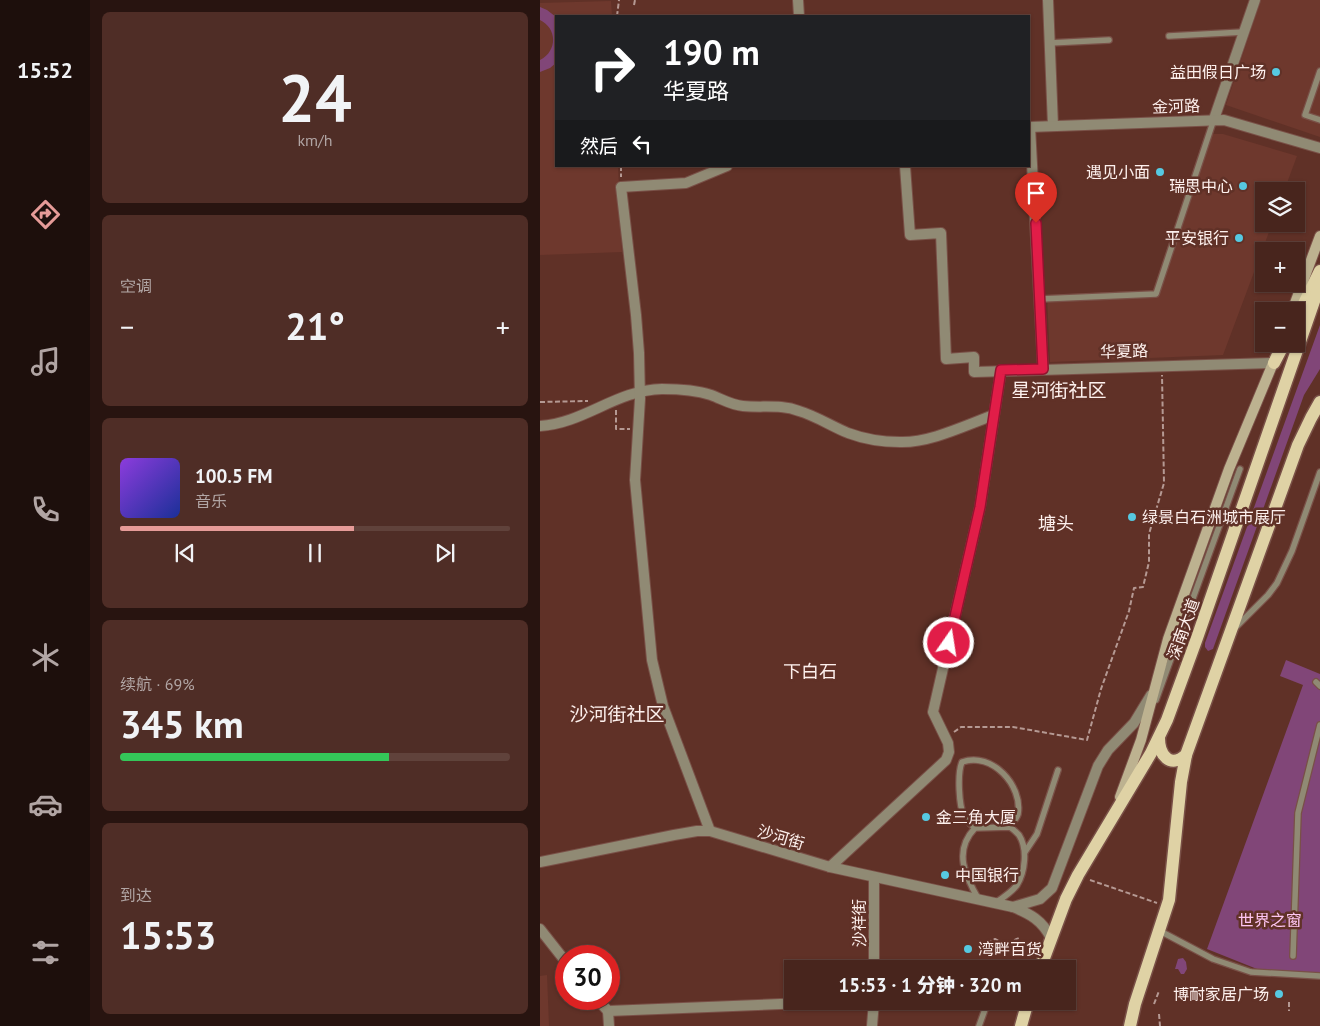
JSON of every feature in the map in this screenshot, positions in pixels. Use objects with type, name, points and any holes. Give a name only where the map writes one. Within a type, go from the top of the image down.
[{"type":"main road","points":[[1295,302],[1320,236]]},
{"type":"main road","points":[[1305,302],[1320,271]]},
{"type":"main road","name":"深南大道","points":[[1043,960],[1078,875],[1110,824],[1159,738],[1197,638],[1320,284]]},
{"type":"main road","points":[[1110,824],[1141,740],[1168,639],[1229,469],[1279,352]]},
{"type":"main road","points":[[1130,1026],[1141,983],[1160,931],[1171,892],[1179,794],[1186,755],[1298,445],[1310,418],[1320,402]]},
{"type":"main road","points":[[1159,738],[1160,750],[1166,758],[1174,761],[1186,755]]},
{"type":"main road","points":[[1021,1026],[1025,1010]]},
{"type":"street","points":[[798,0],[799,15]]},
{"type":"street","points":[[1048,0],[1053,126]]},
{"type":"street","points":[[1214,119],[1255,0]]},
{"type":"street","name":"金河路","points":[[1030,127],[1214,119],[1233,122],[1320,148]]},
{"type":"street","points":[[1030,127],[1043,369]]},
{"type":"street","points":[[710,831],[663,706],[652,660],[636,506],[635,472],[640,392],[636,315],[621,186],[686,183],[725,167]]},
{"type":"street","name":"华夏路","points":[[905,167],[910,235],[941,232],[946,359],[974,357],[974,372],[1274,363]]},
{"type":"street","points":[[830,867],[946,760],[949,752],[948,743],[933,712],[980,507],[1001,370]]},
{"type":"street","points":[[540,426],[589,413],[611,400],[660,389],[686,390],[711,395],[726,403],[742,406],[786,408],[800,411],[849,433],[884,441],[902,442],[928,438],[994,415]]},
{"type":"street","points":[[1013,906],[1040,899],[1052,888],[1098,766],[1108,750],[1140,715],[1156,686]]},
{"type":"street","name":"沙河街","points":[[540,862],[674,835],[710,831],[830,867],[874,878],[1013,906]]},
{"type":"street","name":"沙祥街","points":[[874,878],[874,960]]},
{"type":"street","points":[[1013,906],[1037,918],[1051,938]]},
{"type":"street","points":[[540,929],[555,948]]},
{"type":"street","points":[[609,1026],[608,1011],[784,1004]]},
{"type":"street","points":[[872,1026],[873,1010]]},
{"type":"lane","points":[[1169,36],[1244,32]]},
{"type":"lane","points":[[1049,43],[1109,40]]},
{"type":"lane","points":[[1320,71],[1305,115],[1320,120]]},
{"type":"lane","points":[[1040,299],[1156,294],[1214,119]]},
{"type":"lane","points":[[1141,740],[1240,469]]},
{"type":"lane","points":[[1231,632],[1268,595],[1277,583],[1292,551],[1320,472]]},
{"type":"lane","points":[[1293,956],[1298,813],[1320,725]]},
{"type":"lane","points":[[1010,827],[1018,815],[1017,801],[1010,784],[998,768],[987,761],[971,759],[962,762],[959,770],[959,785],[964,818],[975,828],[1010,827],[1019,836],[1025,852]]},
{"type":"lane","points":[[995,903],[1006,896],[1016,885],[1023,866],[1025,852],[1037,834],[1058,770]]},
{"type":"lane","points":[[975,828],[967,837],[964,851],[964,867],[967,880],[979,900]]},
{"type":"lane","points":[[1160,931],[1213,959],[1251,972],[1320,976]]},
{"type":"lane","points":[[979,1026],[985,1010]]},
{"type":"path","points":[[617,15],[619,0]]},
{"type":"path","points":[[634,5],[635,0]]},
{"type":"path","points":[[946,738],[961,728],[1013,727],[1087,740],[1101,689],[1129,611],[1134,588],[1143,588],[1148,562],[1149,534],[1164,482],[1162,365]]},
{"type":"path","points":[[540,402],[579,401]]},
{"type":"path","points":[[616,410],[616,429],[638,429]]},
{"type":"path","points":[[1090,880],[1157,903]]},
{"type":"path","points":[[987,943],[995,939],[1005,944],[1019,938]]},
{"type":"path","points":[[1154,1004],[1158,991]]},
{"type":"path","points":[[1289,1002],[1289,1011]]},
{"type":"path","points":[[1159,1014],[1160,1026]]},
{"type":"shaded area","name":"益田假日广场","points":[[1261,0],[1320,0],[1320,137],[1226,105]]},
{"type":"shaded area","points":[[611,1],[612,15],[555,15],[555,167],[618,167],[622,252],[540,255],[540,3]]},
{"type":"shaded area","points":[[1205,134],[1223,134],[1297,156],[1287,182],[1255,182],[1255,232],[1269,232],[1265,242],[1255,242],[1255,269],[1223,355],[1050,362],[1047,295],[1153,290]]},
{"type":"shaded area","points":[[547,975],[549,1026],[540,1026],[540,976]]},
{"type":"green space","points":[[540,7],[555,16],[555,64],[540,72],[540,60],[550,51],[553,40],[550,28],[540,20]]},
{"type":"green space","points":[[1320,325],[1320,369],[1304,395],[1213,649],[1208,651],[1205,643]]},
{"type":"green space","name":"世界之窗","points":[[1286,660],[1320,674],[1320,973],[1257,969],[1207,949],[1303,685],[1280,676]]},
{"type":"green space","points":[[1183,958],[1187,969],[1184,974],[1181,974],[1178,969],[1175,969],[1178,959]]},
{"type":"place","name":"益田假日广场","points":[[1276,72]]},
{"type":"place","name":"遇见小面","points":[[1160,172]]},
{"type":"place","name":"瑞思中心","points":[[1243,186]]},
{"type":"place","name":"平安银行","points":[[1239,238]]},
{"type":"place","name":"绿景白石洲城市展厅","points":[[1132,517]]},
{"type":"place","name":"金三角大厦","points":[[926,817]]},
{"type":"place","name":"中国银行","points":[[945,875]]},
{"type":"place","name":"湾畔百货","points":[[968,949]]},
{"type":"place","name":"博耐家居广场","points":[[1279,994]]},
{"type":"district","name":"星河街社区","points":[[1059,390]]},
{"type":"district","name":"塘头","points":[[1056,524]]},
{"type":"district","name":"下白石","points":[[810,672]]},
{"type":"district","name":"沙河街社区","points":[[617,714]]},
{"type":"route","points":[[949,643],[980,507],[1001,370],[1043,369],[1036,223]]}]
